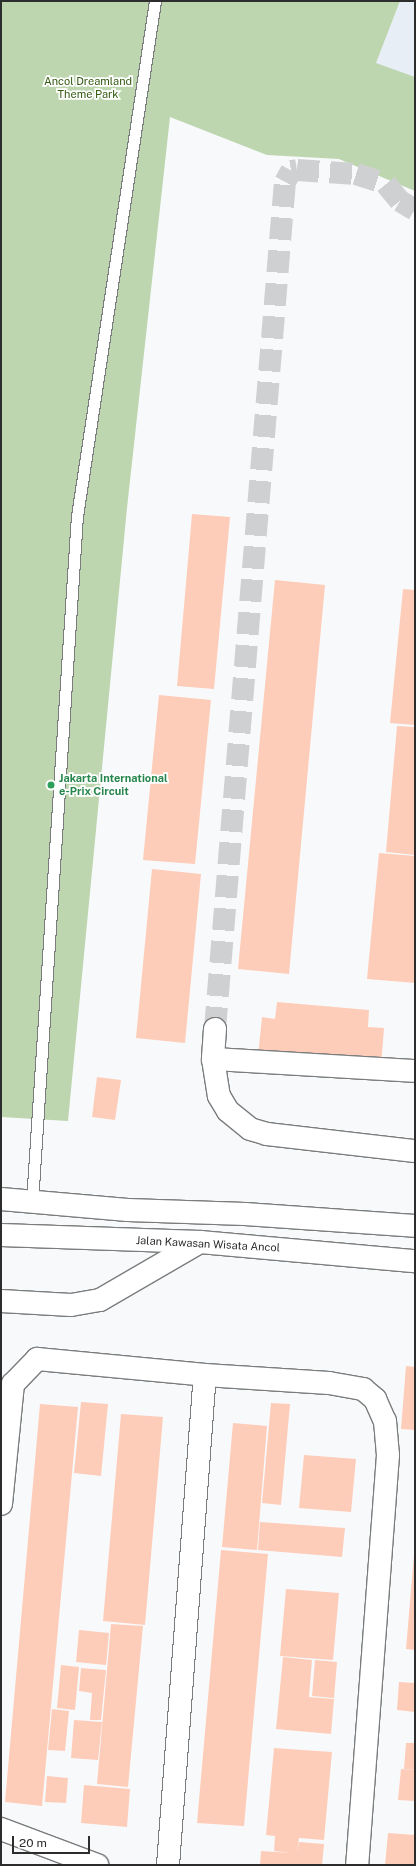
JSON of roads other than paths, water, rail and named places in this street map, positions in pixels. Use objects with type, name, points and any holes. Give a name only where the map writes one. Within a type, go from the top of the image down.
[{"type":"street","points":[[215,1029],[213,1059],[219,1096],[228,1111],[250,1129],[267,1134],[415,1151]]},
{"type":"street","points":[[213,1059],[415,1071]]},
{"type":"street","points":[[1,1199],[128,1210],[245,1214],[415,1226]]},
{"type":"street","name":"Jalan Kawasan Wisata Ancol","points":[[1,1235],[200,1242],[415,1260]]},
{"type":"street","points":[[1,1301],[71,1305],[100,1300],[200,1242]]},
{"type":"street","points":[[1,1504],[13,1384],[37,1359],[205,1375],[329,1383],[363,1389],[375,1399],[385,1421],[388,1455],[356,1865]]},
{"type":"street","points":[[168,1865],[205,1375]]},
{"type":"street","points":[[1,1829],[97,1865]]},
{"type":"lane","points":[[32,1202],[77,516],[155,1]]},
{"type":"tunnel","points":[[215,1029],[285,182],[291,171],[297,170],[356,174],[386,184],[400,201],[415,210]]},
{"type":"place","name":"Jakarta International e-Prix Circuit","points":[[51,785]]},
{"type":"park label","name":"Ancol Dreamland Theme Park","points":[[88,88]]}]
